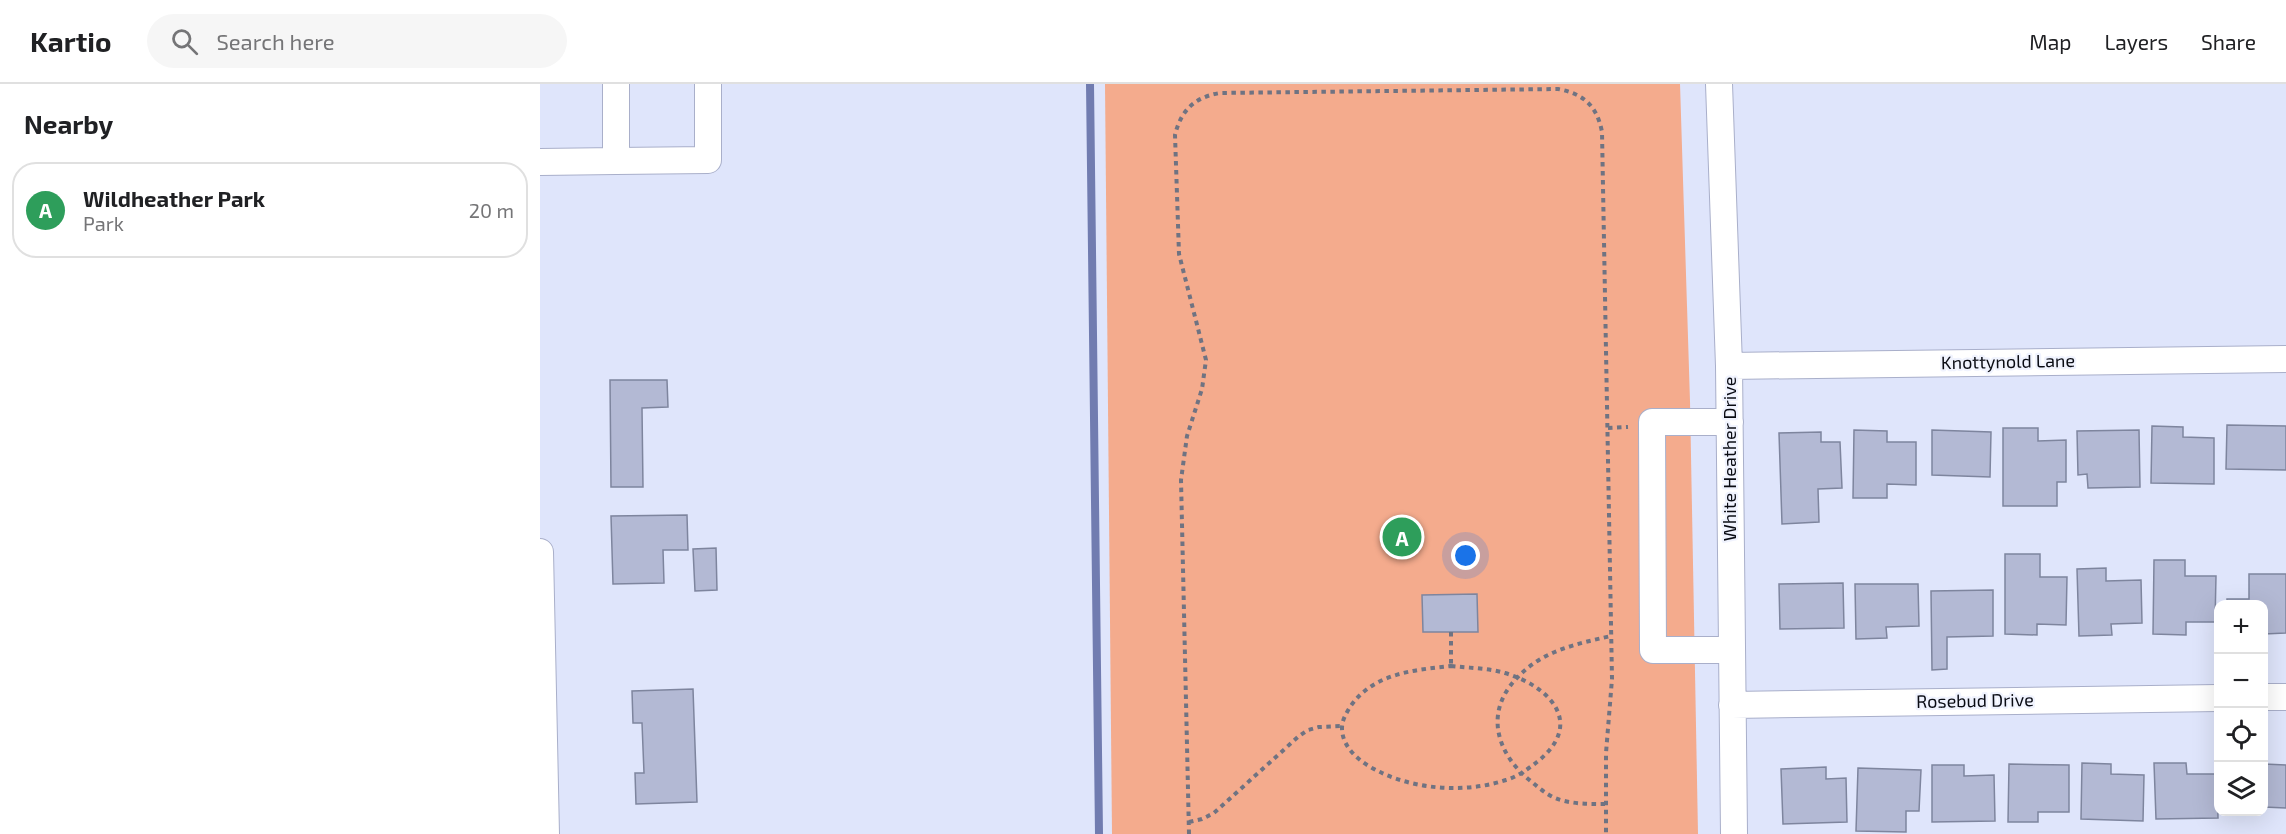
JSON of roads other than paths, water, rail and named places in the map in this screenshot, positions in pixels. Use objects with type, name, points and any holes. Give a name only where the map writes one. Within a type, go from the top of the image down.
[{"type":"street","points":[[616,84],[616,161]]},
{"type":"street","points":[[540,162],[708,160],[708,84]]},
{"type":"street","name":"White Heather Drive","points":[[1719,84],[1729,366],[1734,834]]},
{"type":"street","name":"Knottynold Lane","points":[[1729,366],[2286,359]]},
{"type":"street","points":[[1730,422],[1652,422],[1652,427],[1653,650],[1731,650]]},
{"type":"street","points":[[540,552],[546,834]]},
{"type":"street","points":[[2268,697],[2286,697]]},
{"type":"street","name":"Rosebud Drive","points":[[1732,705],[2214,698]]},
{"type":"waterway","points":[[1090,84],[1099,834]]},
{"type":"place","name":"Wildheather Park","points":[[1402,537]]}]
